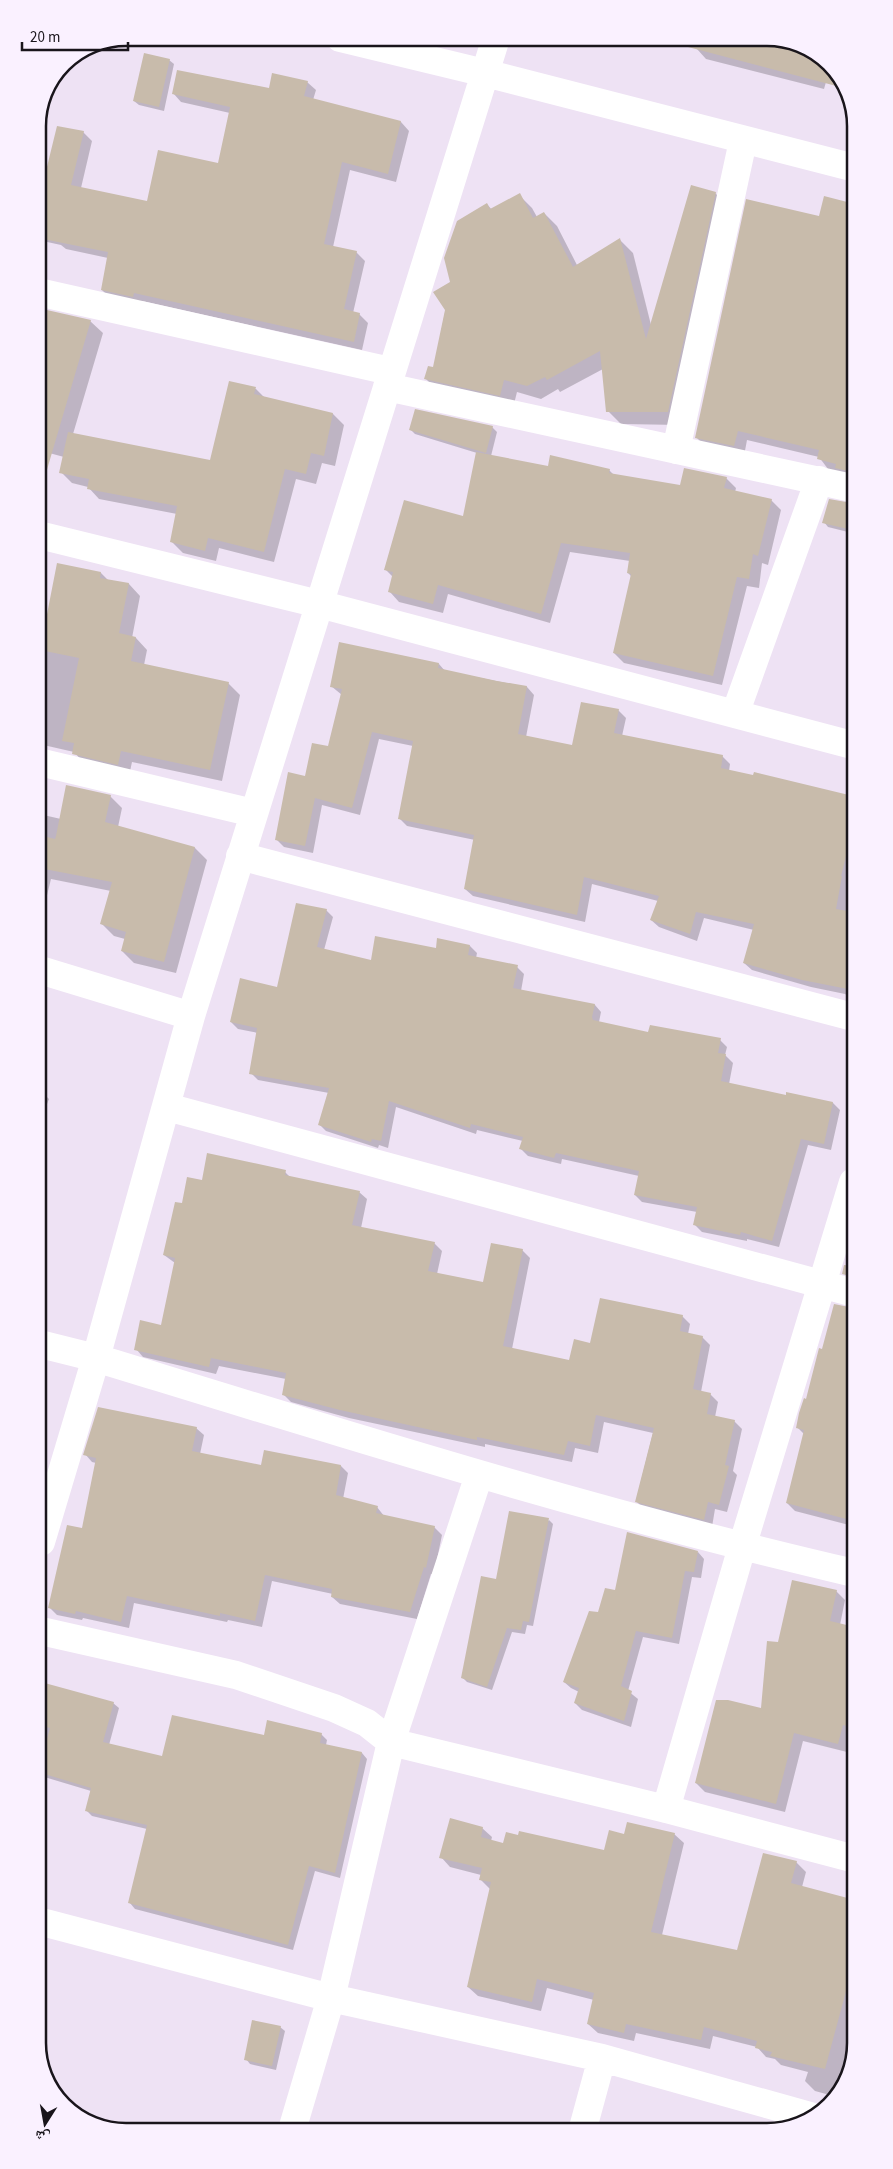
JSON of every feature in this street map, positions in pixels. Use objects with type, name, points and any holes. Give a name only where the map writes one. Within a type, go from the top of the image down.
[{"type":"street","points":[[373,46],[847,166]]},
{"type":"street","points":[[46,1525],[96,1358],[191,1016],[493,46]]},
{"type":"street","points":[[676,450],[743,141]]},
{"type":"street","points":[[46,294],[676,450],[847,487]]},
{"type":"street","points":[[735,714],[820,480]]},
{"type":"street","points":[[46,537],[319,604],[847,744]]},
{"type":"street","points":[[46,764],[253,813]]},
{"type":"street","points":[[240,856],[847,1015]]},
{"type":"street","points":[[46,972],[191,1016]]},
{"type":"street","points":[[167,1107],[847,1291]]},
{"type":"street","points":[[666,1810],[742,1547],[847,1205]]},
{"type":"street","points":[[46,1346],[96,1358],[479,1476],[742,1547],[847,1571]]},
{"type":"street","points":[[294,2123],[331,1998],[391,1742],[479,1476]]},
{"type":"street","points":[[46,1632],[236,1676],[334,1708],[367,1723],[391,1742],[847,1857]]},
{"type":"street","points":[[46,1923],[331,1998],[602,2058],[802,2114]]},
{"type":"street","points":[[584,2123],[602,2058]]},
{"type":"building","points":[[772,46],[782,48],[807,57],[823,70],[835,86],[688,47]]},
{"type":"building","points":[[144,53],[170,59],[159,107],[133,101]]},
{"type":"building","points":[[177,70],[269,88],[272,73],[308,81],[304,96],[401,121],[388,174],[342,162],[324,244],[357,251],[344,309],[360,313],[354,342],[134,293],[133,297],[101,290],[108,252],[46,240],[46,171],[57,126],[84,131],[71,185],[147,201],[158,150],[218,163],[230,107],[172,94]]},
{"type":"building","points":[[691,185],[716,192],[668,412],[606,412],[600,351],[547,380],[545,377],[527,386],[504,380],[500,396],[424,379],[428,366],[433,367],[445,310],[433,292],[450,282],[444,258],[457,221],[487,203],[490,209],[520,193],[533,218],[544,212],[573,267],[620,238],[646,339]]},
{"type":"building","points":[[824,196],[847,202],[847,471],[835,468],[836,464],[817,459],[819,450],[738,431],[734,446],[695,438],[746,199],[819,216]]},
{"type":"building","points":[[46,310],[91,320],[46,473]]},
{"type":"building","points":[[229,381],[256,387],[254,394],[333,413],[324,456],[311,453],[306,474],[285,469],[264,552],[208,538],[205,551],[170,542],[177,506],[87,489],[89,479],[59,473],[68,432],[210,460]]},
{"type":"building","points":[[415,409],[493,426],[486,453],[409,430]]},
{"type":"building","points":[[476,452],[548,466],[550,455],[610,469],[609,473],[680,485],[684,468],[727,477],[724,488],[772,499],[758,556],[753,554],[749,579],[737,577],[713,676],[613,653],[631,574],[627,573],[630,553],[561,543],[541,614],[438,585],[433,604],[388,592],[393,572],[384,570],[404,500],[463,516]]},
{"type":"building","points":[[829,499],[847,502],[847,529],[822,523]]},
{"type":"building","points":[[57,563],[101,572],[100,578],[129,583],[119,633],[136,637],[131,661],[229,682],[210,770],[121,751],[118,765],[72,754],[74,743],[62,741],[79,658],[46,651],[46,619]]},
{"type":"building","points":[[339,642],[439,663],[438,668],[527,686],[518,734],[572,745],[581,702],[619,709],[614,733],[723,755],[721,768],[753,775],[754,772],[847,795],[847,852],[836,909],[847,911],[847,989],[802,980],[743,963],[754,924],[696,912],[690,934],[650,920],[659,896],[584,877],[577,915],[464,889],[474,835],[398,819],[413,741],[372,732],[352,808],[315,798],[305,846],[275,840],[288,772],[305,776],[312,743],[328,746],[342,689],[330,687]]},
{"type":"building","points":[[66,785],[111,795],[105,822],[195,847],[164,962],[121,951],[126,932],[100,924],[112,882],[46,869],[46,837],[55,839]]},
{"type":"building","points":[[296,903],[327,909],[317,947],[371,960],[375,936],[436,948],[437,938],[470,945],[468,955],[518,965],[513,988],[595,1004],[593,1020],[648,1032],[650,1025],[721,1038],[718,1053],[726,1054],[721,1081],[786,1095],[786,1092],[833,1102],[824,1144],[801,1139],[772,1241],[741,1232],[740,1235],[693,1225],[697,1207],[634,1195],[639,1171],[556,1153],[554,1158],[519,1149],[523,1137],[471,1124],[470,1128],[389,1101],[381,1141],[372,1139],[371,1142],[318,1125],[329,1088],[249,1074],[257,1028],[230,1022],[240,978],[277,987]]},
{"type":"building","points":[[207,1153],[286,1170],[285,1175],[360,1191],[352,1225],[435,1242],[428,1271],[483,1282],[491,1243],[523,1249],[503,1346],[569,1360],[574,1339],[590,1343],[600,1298],[683,1315],[680,1331],[703,1336],[693,1389],[711,1393],[707,1414],[735,1420],[725,1465],[729,1466],[719,1505],[708,1502],[704,1520],[635,1502],[654,1428],[596,1415],[590,1446],[568,1441],[564,1455],[477,1437],[477,1440],[340,1410],[282,1395],[286,1373],[211,1358],[209,1367],[134,1350],[140,1320],[161,1325],[175,1258],[163,1255],[175,1202],[182,1203],[187,1177],[202,1180]]},
{"type":"building","points":[[844,1265],[847,1265],[847,1275],[842,1274]]},
{"type":"building","points":[[834,1304],[847,1307],[847,1519],[786,1503],[804,1430],[796,1428],[799,1413],[804,1398],[806,1399],[819,1348],[822,1349]]},
{"type":"building","points":[[98,1407],[197,1427],[192,1451],[261,1465],[264,1450],[341,1465],[336,1495],[378,1506],[376,1513],[435,1526],[426,1568],[424,1567],[410,1612],[331,1597],[332,1589],[265,1575],[255,1621],[220,1613],[220,1616],[127,1596],[121,1622],[76,1611],[75,1614],[48,1608],[67,1525],[82,1528],[96,1458],[83,1455]]},
{"type":"building","points":[[509,1511],[549,1518],[529,1622],[523,1621],[521,1630],[507,1628],[487,1687],[461,1678],[481,1576],[496,1579]]},
{"type":"building","points":[[627,1532],[698,1551],[694,1572],[685,1571],[672,1638],[636,1631],[621,1686],[632,1691],[624,1721],[574,1703],[579,1688],[563,1682],[589,1611],[598,1612],[605,1588],[615,1590]]},
{"type":"building","points":[[792,1580],[837,1590],[830,1621],[847,1625],[847,1726],[843,1725],[838,1744],[794,1733],[776,1804],[695,1783],[716,1700],[728,1700],[761,1708],[767,1641],[778,1642]]},
{"type":"building","points":[[46,1683],[114,1702],[103,1742],[162,1756],[172,1715],[264,1735],[267,1720],[322,1733],[320,1743],[362,1752],[335,1873],[309,1866],[288,1945],[128,1903],[147,1825],[85,1811],[91,1788],[46,1774],[46,1742],[50,1728],[46,1727]]},
{"type":"building","points":[[450,1818],[483,1827],[481,1837],[503,1843],[506,1832],[518,1835],[519,1831],[604,1850],[609,1830],[624,1834],[627,1822],[675,1833],[651,1932],[737,1950],[763,1853],[797,1861],[791,1883],[847,1898],[847,1988],[825,2069],[770,2056],[772,2052],[755,2048],[757,2041],[704,2027],[701,2040],[626,2024],[624,2033],[587,2024],[594,1993],[537,1979],[532,2002],[467,1987],[491,1882],[479,1880],[482,1868],[439,1858]]},
{"type":"building","points":[[252,2020],[281,2026],[272,2066],[244,2060]]}]
